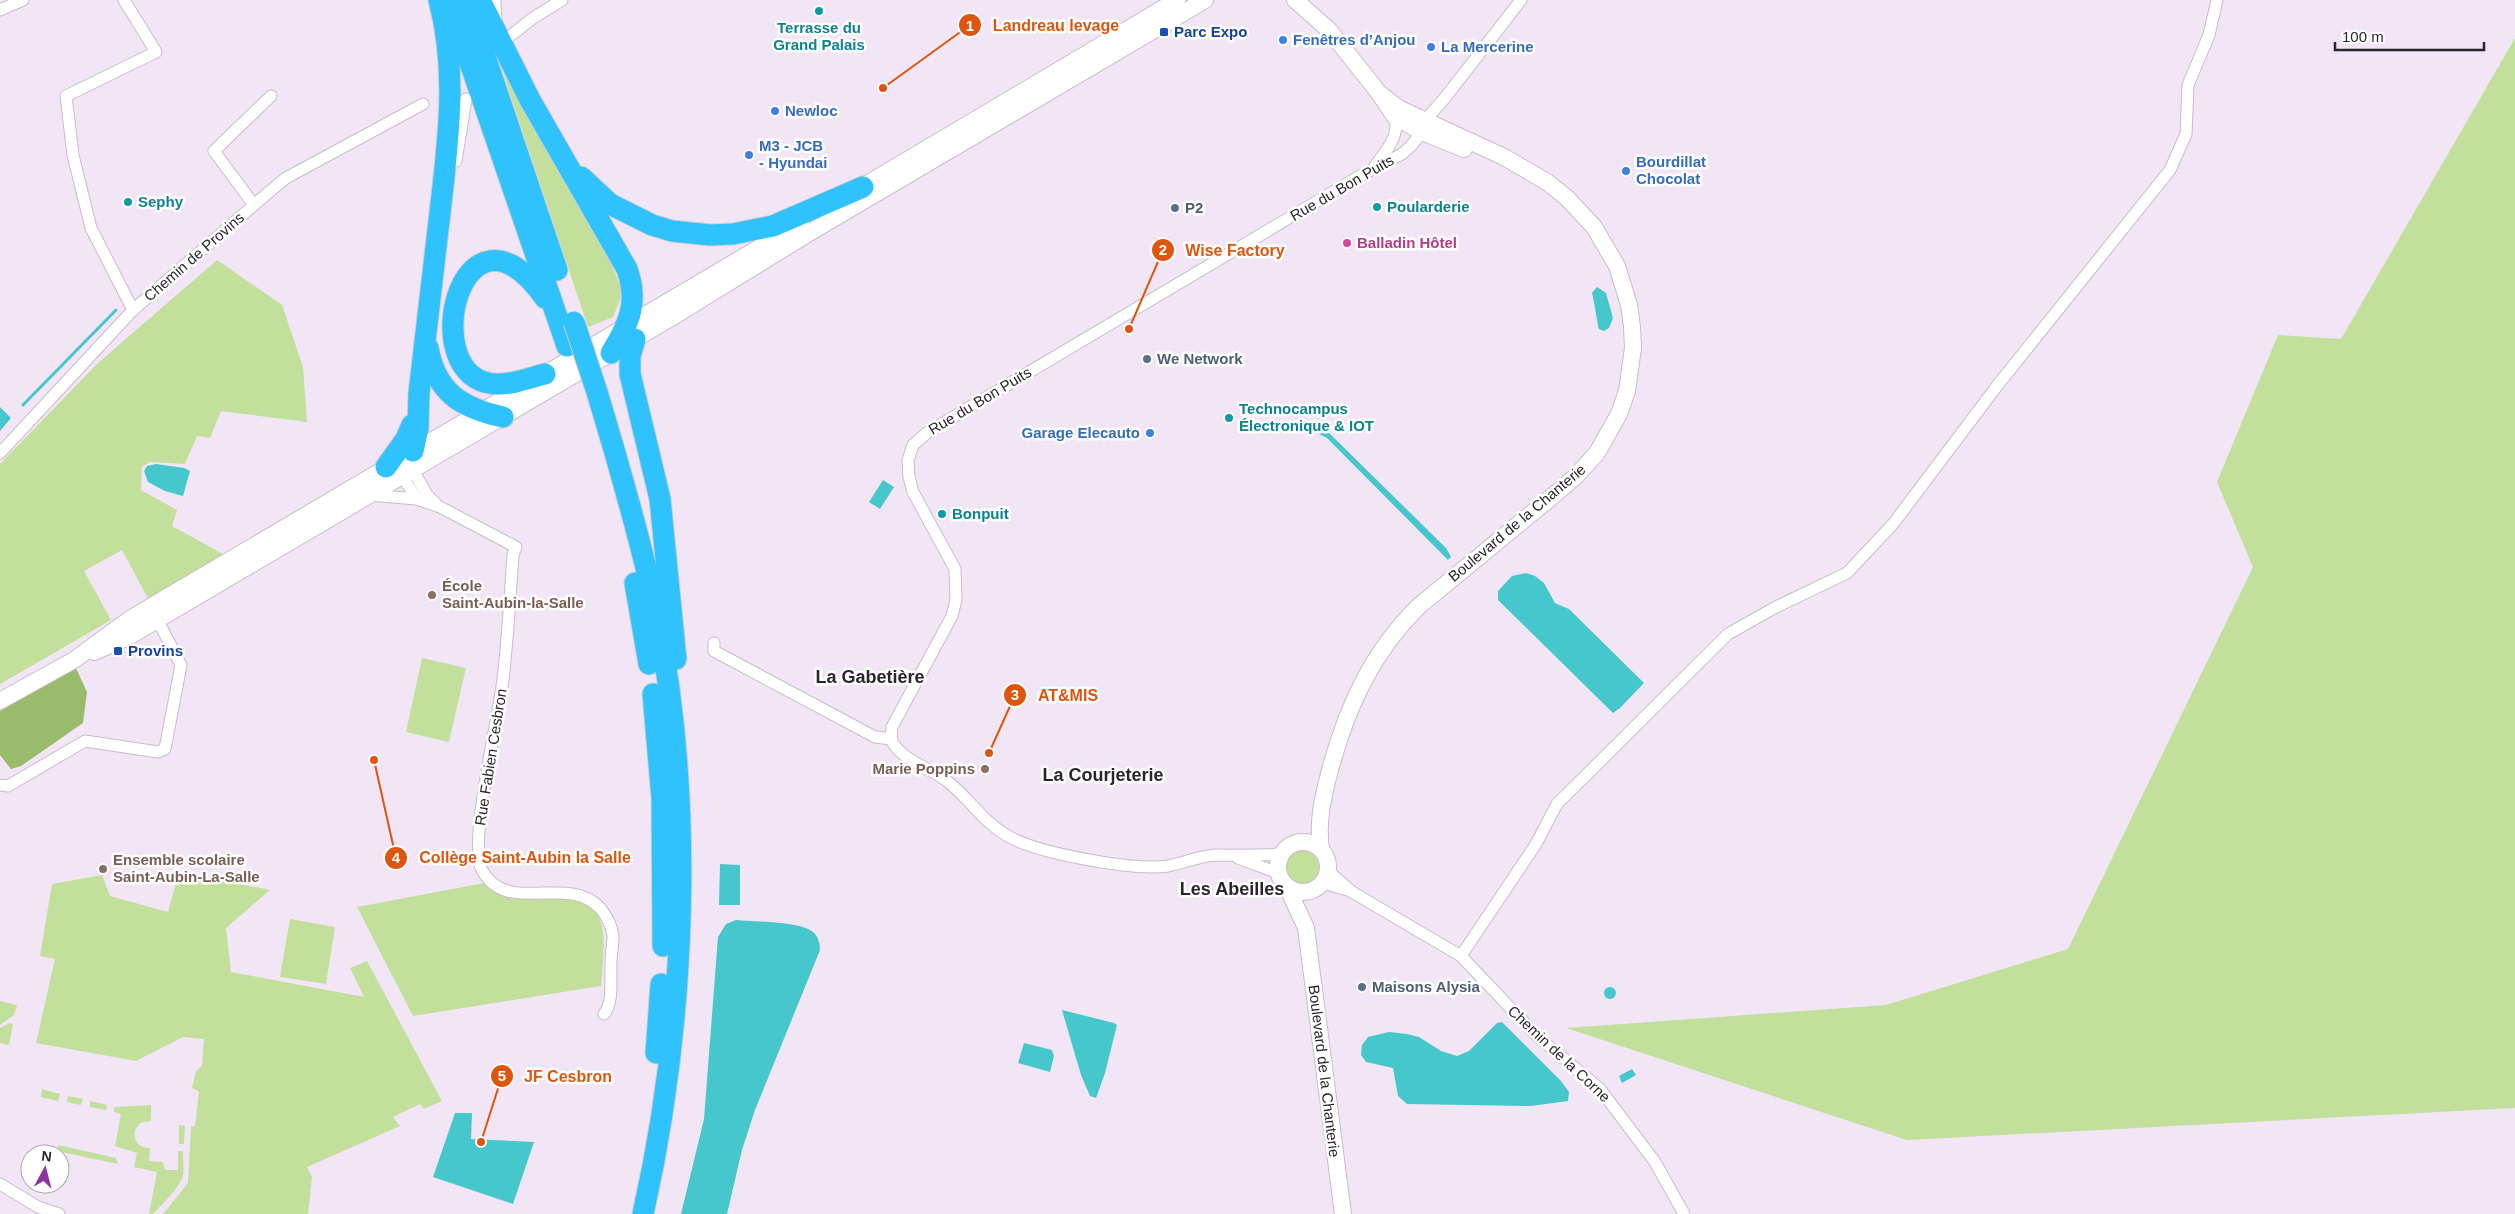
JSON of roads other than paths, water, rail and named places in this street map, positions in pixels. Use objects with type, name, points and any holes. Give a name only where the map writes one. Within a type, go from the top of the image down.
[{"type":"highway","points":[[405,466],[418,428],[419,393],[439,227],[451,88],[446,25],[438,0]]},
{"type":"highway","points":[[449,0],[564,322],[628,493],[656,613],[674,744],[680,845],[674,1020],[665,1102],[643,1214]]},
{"type":"highway","points":[[466,0],[564,322]]},
{"type":"highway","points":[[493,2],[503,35],[530,100],[626,269],[633,287],[630,374],[660,499],[679,698],[674,744]]},
{"type":"highway","points":[[566,162],[597,193],[617,208],[652,225],[691,234],[733,234],[754,231],[778,224],[862,187]]},
{"type":"highway","points":[[544,374],[510,383],[494,384],[480,380],[468,371],[460,359],[453,332],[453,311],[461,283],[468,274],[479,266],[492,262],[504,262],[526,274],[564,322]]},
{"type":"highway","points":[[611,353],[630,332]]},
{"type":"highway","points":[[426,336],[430,362],[440,382],[460,402],[480,412],[502,417]]},
{"type":"highway","points":[[405,466],[410,431],[419,393]]},
{"type":"highway","points":[[591,396],[639,604],[651,674],[661,780],[664,854],[664,939],[659,1018],[651,1100],[628,1214]]},
{"type":"main road","points":[[0,701],[74,660],[118,642],[369,495],[405,466],[480,412],[544,374],[630,332],[809,233],[1022,101],[1177,0]]},
{"type":"main road","points":[[630,332],[862,187],[1204,0]]},
{"type":"main road","points":[[1295,0],[1329,30]]},
{"type":"main road","points":[[1311,0],[1329,30]]},
{"type":"main road","name":"Boulevard de la Chanterie","points":[[1297,842],[1311,822],[1323,796],[1349,709],[1379,652],[1407,618],[1428,597],[1554,495],[1589,464],[1619,414],[1627,391],[1632,348],[1632,327],[1628,299],[1617,266],[1600,235],[1581,212],[1547,182],[1424,126],[1395,117],[1379,93],[1329,30]]},
{"type":"main road","name":"Boulevard de la Chanterie","points":[[1379,93],[1424,126]]},
{"type":"main road","points":[[74,660],[121,624],[405,466],[502,417],[611,353]]},
{"type":"main road","name":"Boulevard de la Chanterie","points":[[1321,849],[1318,832],[1323,796]]},
{"type":"main road","points":[[1297,842],[1306,842],[1321,849],[1326,855],[1321,882],[1304,893],[1282,880],[1277,864],[1280,854],[1297,842]]},
{"type":"main road","name":"Boulevard de la Chanterie","points":[[1282,880],[1306,928],[1343,1214]]},
{"type":"main road","name":"Boulevard de la Chanterie","points":[[1306,928],[1321,882]]},
{"type":"street","points":[[0,10],[23,0]]},
{"type":"street","points":[[124,0],[143,26],[156,52],[66,96],[73,155],[91,227],[133,310]]},
{"type":"street","points":[[503,35],[562,0]]},
{"type":"street","name":"Rue du Bon Puits","points":[[890,739],[892,727],[943,634],[952,616],[956,600],[955,569],[913,492],[908,477],[908,460],[913,445],[928,432],[1375,167],[1402,154],[1521,0]]},
{"type":"street","points":[[1461,956],[1536,844],[1557,804],[1728,634],[1776,607],[1847,573],[1893,524],[2016,363],[2170,170],[2186,134],[2188,85],[2209,35],[2217,0]]},
{"type":"street","points":[[254,205],[214,151],[271,96]]},
{"type":"street","points":[[439,227],[446,224],[448,220],[466,99]]},
{"type":"street","name":"Chemin de Provins","points":[[0,454],[133,310],[286,178],[423,104]]},
{"type":"street","points":[[1375,167],[1391,144],[1397,126],[1395,117]]},
{"type":"street","points":[[405,466],[409,488],[417,499]]},
{"type":"street","points":[[405,466],[427,495],[440,507]]},
{"type":"street","points":[[369,495],[417,499],[440,507]]},
{"type":"street","name":"Rue Fabien Cesbron","points":[[440,507],[516,546],[513,554],[504,679],[478,834],[478,861],[490,882],[504,890],[520,894],[573,893],[586,898],[599,907],[608,920],[613,936],[610,1003],[604,1014]]},
{"type":"street","points":[[0,785],[8,786],[88,740],[158,752],[165,749],[181,665],[156,619]]},
{"type":"street","points":[[714,643],[714,650],[750,672],[875,737],[890,739],[898,751],[939,775],[952,785],[989,823],[1024,844],[1047,851],[1144,867],[1168,866],[1200,857],[1280,854]]},
{"type":"street","points":[[1234,856],[1282,880]]},
{"type":"street","name":"Chemin de la Corne","points":[[1321,882],[1352,892],[1461,956],[1538,1037],[1600,1088],[1655,1162],[1684,1214]]},
{"type":"street","points":[[0,1184],[38,1207],[59,1214]]},
{"type":"water","points":[[1597,287],[1606,293],[1613,318],[1609,328],[1604,331],[1599,329],[1592,293]]},
{"type":"water","points":[[0,407],[11,418],[0,431]]},
{"type":"water","points":[[1322,426],[1446,548],[1451,557],[1448,560],[1327,438],[1313,431]]},
{"type":"water","points":[[156,464],[184,468],[190,471],[183,496],[165,491],[148,482],[144,471],[147,466]]},
{"type":"water","points":[[883,480],[894,487],[880,509],[869,502]]},
{"type":"water","points":[[1526,573],[1535,576],[1544,583],[1555,603],[1569,609],[1644,683],[1613,713],[1498,600],[1498,591],[1512,576]]},
{"type":"water","points":[[720,864],[740,865],[740,905],[719,905]]},
{"type":"water","points":[[736,920],[785,923],[803,927],[817,936],[820,950],[755,1110],[742,1150],[727,1214],[681,1214],[704,1119],[718,937],[726,924]]},
{"type":"water","points":[[1608,987],[1612,987],[1616,993],[1612,999],[1608,999],[1604,995],[1604,991]]},
{"type":"water","points":[[1062,1010],[1117,1025],[1105,1073],[1096,1098],[1090,1096],[1081,1075]]},
{"type":"water","points":[[1502,1022],[1561,1081],[1569,1092],[1568,1101],[1531,1106],[1407,1104],[1398,1096],[1393,1068],[1366,1062],[1361,1055],[1362,1045],[1368,1037],[1389,1032],[1419,1037],[1441,1051],[1457,1056],[1469,1051],[1497,1023]]},
{"type":"water","points":[[1024,1043],[1052,1050],[1054,1056],[1050,1072],[1018,1063]]},
{"type":"water","points":[[1632,1069],[1636,1075],[1622,1083],[1619,1076]]},
{"type":"water","points":[[455,1113],[472,1113],[471,1139],[534,1142],[513,1204],[433,1177]]},
{"type":"waterway","points":[[23,405],[116,310]]},
{"type":"place","name":"Terrasse du Grand Palais","points":[[819,11]]},
{"type":"place","name":"Parc Expo","points":[[1164,32]]},
{"type":"place","name":"Fenêtres d’Anjou","points":[[1283,40]]},
{"type":"place","name":"La Mercerine","points":[[1431,47]]},
{"type":"place","name":"Landreau levage","points":[[883,88]]},
{"type":"place","name":"Newloc","points":[[775,111]]},
{"type":"place","name":"M3 - JCB - Hyundai","points":[[749,155]]},
{"type":"place","name":"Bourdillat Chocolat","points":[[1626,171]]},
{"type":"place","name":"Sephy","points":[[128,202]]},
{"type":"place","name":"Poularderie","points":[[1377,207]]},
{"type":"place","name":"P2","points":[[1175,208]]},
{"type":"place","name":"Balladin Hôtel","points":[[1347,243]]},
{"type":"place","name":"Wise Factory","points":[[1129,329]]},
{"type":"place","name":"We Network","points":[[1147,359]]},
{"type":"place","name":"Technocampus Électronique & IOT","points":[[1229,418]]},
{"type":"place","name":"Garage Elecauto","points":[[1150,433]]},
{"type":"place","name":"Bonpuit","points":[[942,514]]},
{"type":"place","name":"École Saint-Aubin-la-Salle","points":[[432,595]]},
{"type":"place","name":"Provins","points":[[118,651]]},
{"type":"place","name":"AT&MIS","points":[[989,753]]},
{"type":"place","name":"Collège Saint-Aubin la Salle","points":[[374,760]]},
{"type":"place","name":"Marie Poppins","points":[[985,769]]},
{"type":"place","name":"Ensemble scolaire Saint-Aubin-La-Salle","points":[[103,869]]},
{"type":"place","name":"Maisons Alysia","points":[[1362,987]]},
{"type":"place","name":"JF Cesbron","points":[[481,1142]]},
{"type":"district","name":"La Gabetière","points":[[870,677]]},
{"type":"district","name":"La Courjeterie","points":[[1103,775]]},
{"type":"district","name":"Les Abeilles","points":[[1232,889]]}]
